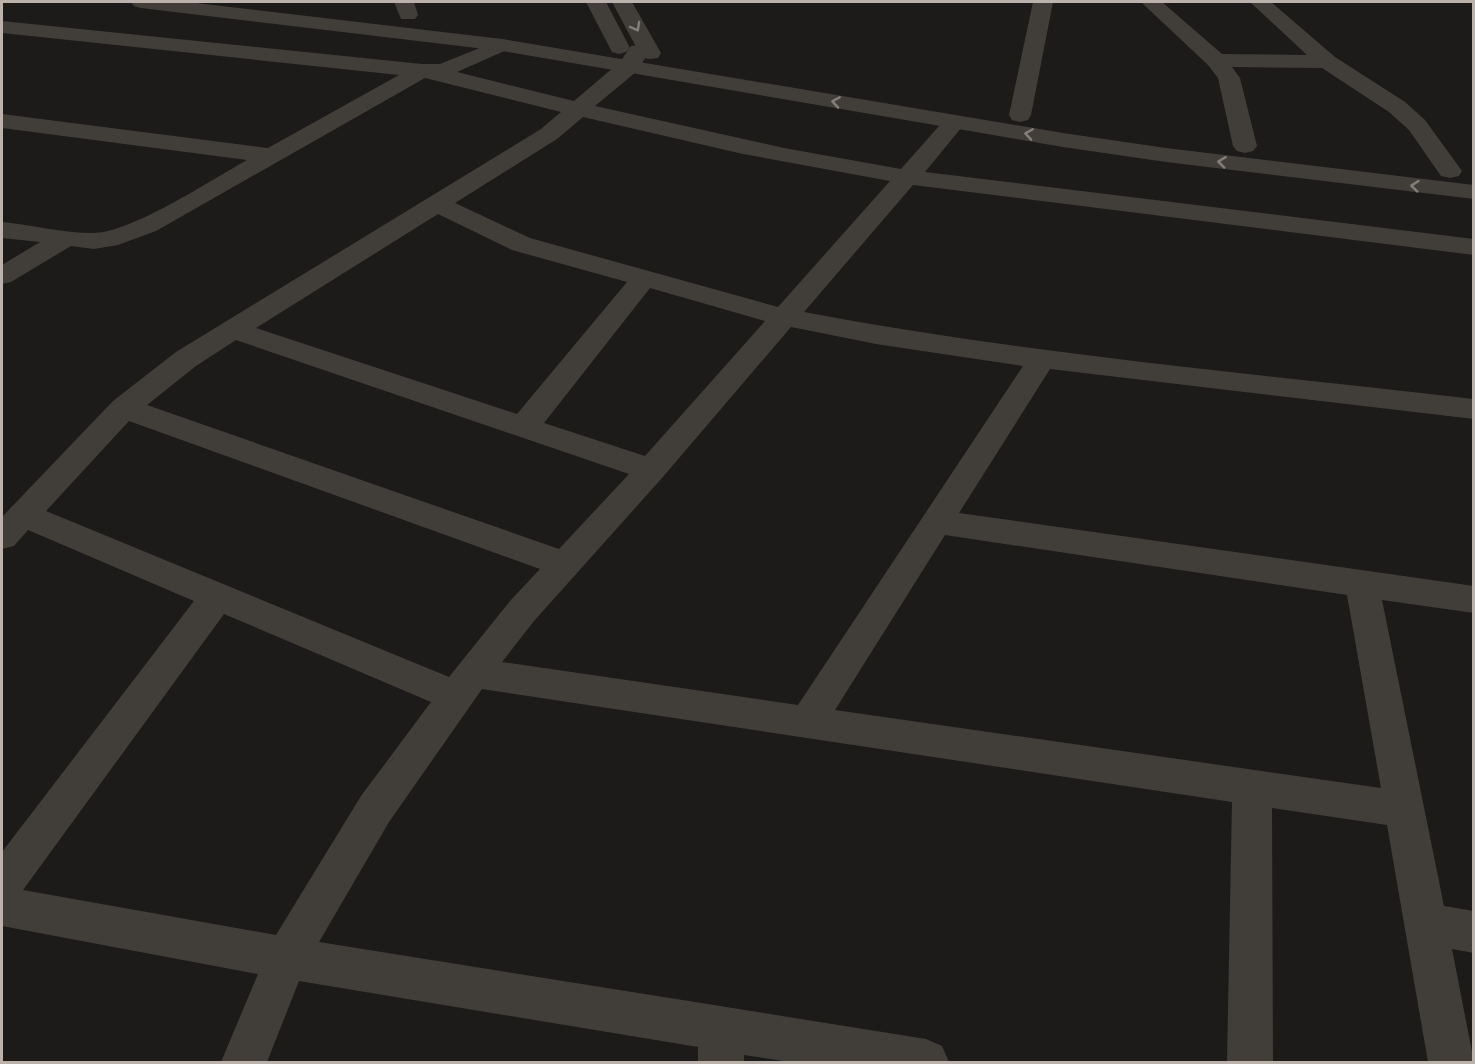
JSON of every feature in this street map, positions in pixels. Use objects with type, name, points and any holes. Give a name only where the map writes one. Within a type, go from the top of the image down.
[{"type":"street","points":[[141,2],[502,45],[634,55],[1020,116],[1473,173]]},
{"type":"street","points":[[284,2],[406,8],[955,122],[1166,155],[1473,192]]},
{"type":"street","points":[[596,2],[634,55]]},
{"type":"street","points":[[621,2],[634,55]]},
{"type":"street","points":[[1020,116],[1043,2]]},
{"type":"street","points":[[1151,2],[1216,60],[1229,78],[1245,146]]},
{"type":"street","points":[[1260,2],[1326,62],[1396,107],[1417,125],[1450,171]]},
{"type":"street","points":[[2,27],[422,71],[458,78],[579,110],[828,165],[907,177],[1473,248]]},
{"type":"street","points":[[2,230],[94,241],[110,239],[147,226],[422,71],[444,70],[502,45]]},
{"type":"street","points":[[634,55],[579,110],[549,134],[186,359],[124,408],[12,526],[219,596],[465,685],[808,721],[1252,789],[1403,809]]},
{"type":"street","points":[[1216,60],[1326,62]]},
{"type":"street","points":[[2,121],[272,156]]},
{"type":"street","points":[[244,1062],[286,958],[375,809],[465,685],[522,611],[651,470],[955,122]]},
{"type":"street","points":[[437,204],[521,244],[783,317],[876,335],[1042,359],[1473,409]]},
{"type":"street","points":[[2,276],[64,239]]},
{"type":"street","points":[[523,428],[644,278]]},
{"type":"street","points":[[234,330],[651,470]]},
{"type":"street","points":[[808,721],[1042,359]]},
{"type":"street","points":[[124,408],[565,564]]},
{"type":"street","points":[[937,522],[1473,600]]},
{"type":"street","points":[[1362,584],[1451,1062]]},
{"type":"street","points":[[219,596],[4,908],[286,958],[721,1046],[926,1062]]},
{"type":"street","points":[[1250,1062],[1252,789]]},
{"type":"street","points":[[1427,924],[1473,932]]}]
